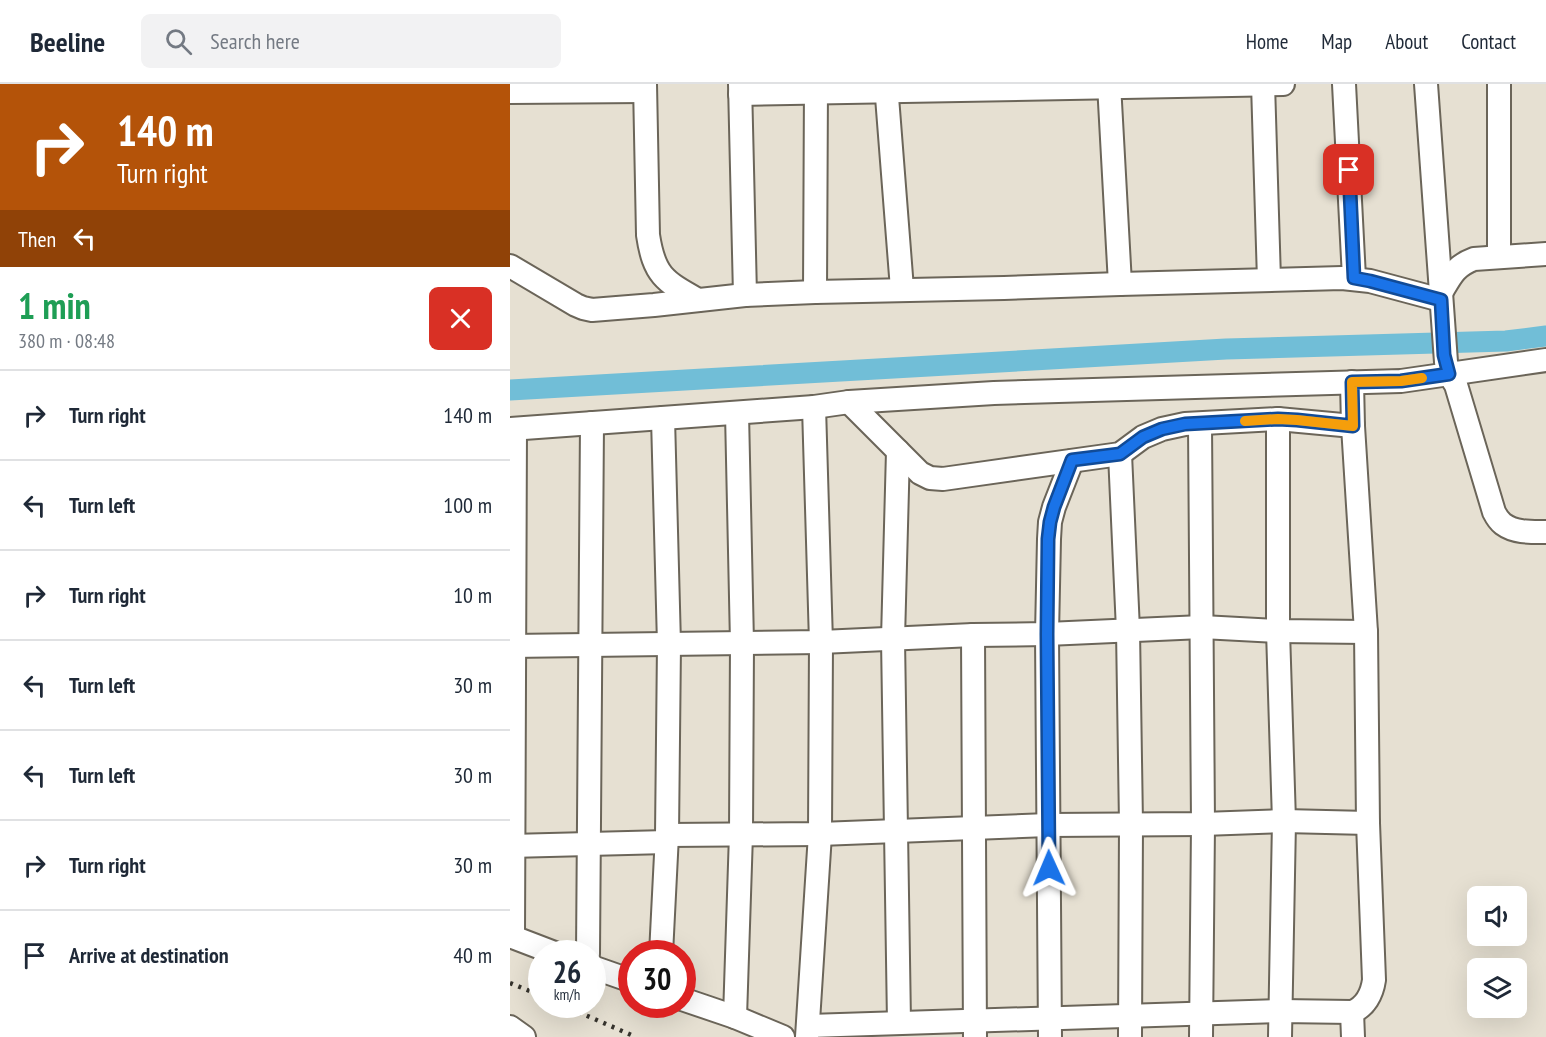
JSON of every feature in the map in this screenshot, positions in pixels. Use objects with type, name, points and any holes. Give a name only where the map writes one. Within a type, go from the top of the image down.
[{"type":"street","points":[[1263,84],[1269,280]]},
{"type":"street","points":[[745,295],[740,89],[1283,84]]},
{"type":"street","points":[[1344,84],[1354,278]]},
{"type":"street","points":[[1425,84],[1447,364],[1456,385],[1494,512],[1503,524],[1512,528],[1525,532],[1546,532]]},
{"type":"street","points":[[1499,84],[1499,258]]},
{"type":"street","points":[[1109,85],[1120,284]]},
{"type":"street","points":[[510,93],[578,88],[645,88],[648,235],[651,253],[658,270],[671,285],[698,300]]},
{"type":"street","points":[[815,292],[816,88]]},
{"type":"street","points":[[886,88],[902,289]]},
{"type":"street","points":[[1441,301],[1454,271],[1474,259],[1546,254]]},
{"type":"street","points":[[510,266],[576,305],[592,310],[745,295],[815,292],[1354,278],[1441,301]]},
{"type":"street","points":[[528,943],[511,937],[513,429],[814,407],[849,402],[994,393],[1401,381],[1447,364],[1546,360]]},
{"type":"street","points":[[814,407],[821,642],[820,834],[808,1031],[899,1022],[976,1028],[1130,1026],[1202,1014],[1281,1011],[1352,1012],[1359,1010],[1371,994],[1374,980],[1368,822],[1366,632],[1352,382]]},
{"type":"street","points":[[849,402],[920,472],[930,478],[943,479],[1120,454],[1143,437],[1162,429],[1185,424],[1278,419],[1353,426]]},
{"type":"street","points":[[735,1017],[741,834],[742,643],[737,413]]},
{"type":"street","points":[[662,940],[667,839],[669,644],[663,418]]},
{"type":"street","points":[[1278,419],[1278,631],[1284,821],[1280,1037]]},
{"type":"street","points":[[588,940],[592,423]]},
{"type":"street","points":[[1200,424],[1203,824],[1201,1037]]},
{"type":"street","points":[[898,451],[893,639],[899,1022]]},
{"type":"street","points":[[1120,454],[1128,630],[1131,824],[1130,1026]]},
{"type":"street","points":[[1050,1028],[1047,634],[1050,522],[1072,460]]},
{"type":"street","points":[[512,646],[821,642],[1202,627],[1366,632]]},
{"type":"street","points":[[973,635],[976,1028]]},
{"type":"street","points":[[511,846],[741,834],[820,834],[974,827],[1284,821],[1368,822]]},
{"type":"street","points":[[696,1004],[783,1037]]},
{"type":"street","points":[[1352,1012],[1353,1037]]},
{"type":"street","points":[[510,1027],[524,1037]]},
{"type":"waterway","points":[[510,390],[1226,349],[1506,341],[1546,336]]},
{"type":"railway","points":[[510,983],[528,990]]},
{"type":"railway","points":[[592,1018],[636,1037]]},
{"type":"slow traffic","points":[[1245,421],[1278,419],[1353,426],[1352,382],[1422,378]]},
{"type":"route","points":[[1049,868],[1048,539],[1054,507],[1072,460],[1120,454],[1143,437],[1162,429],[1185,424],[1278,419],[1353,426],[1352,382],[1401,381],[1449,374],[1444,355],[1441,300],[1354,278],[1349,170]]}]
